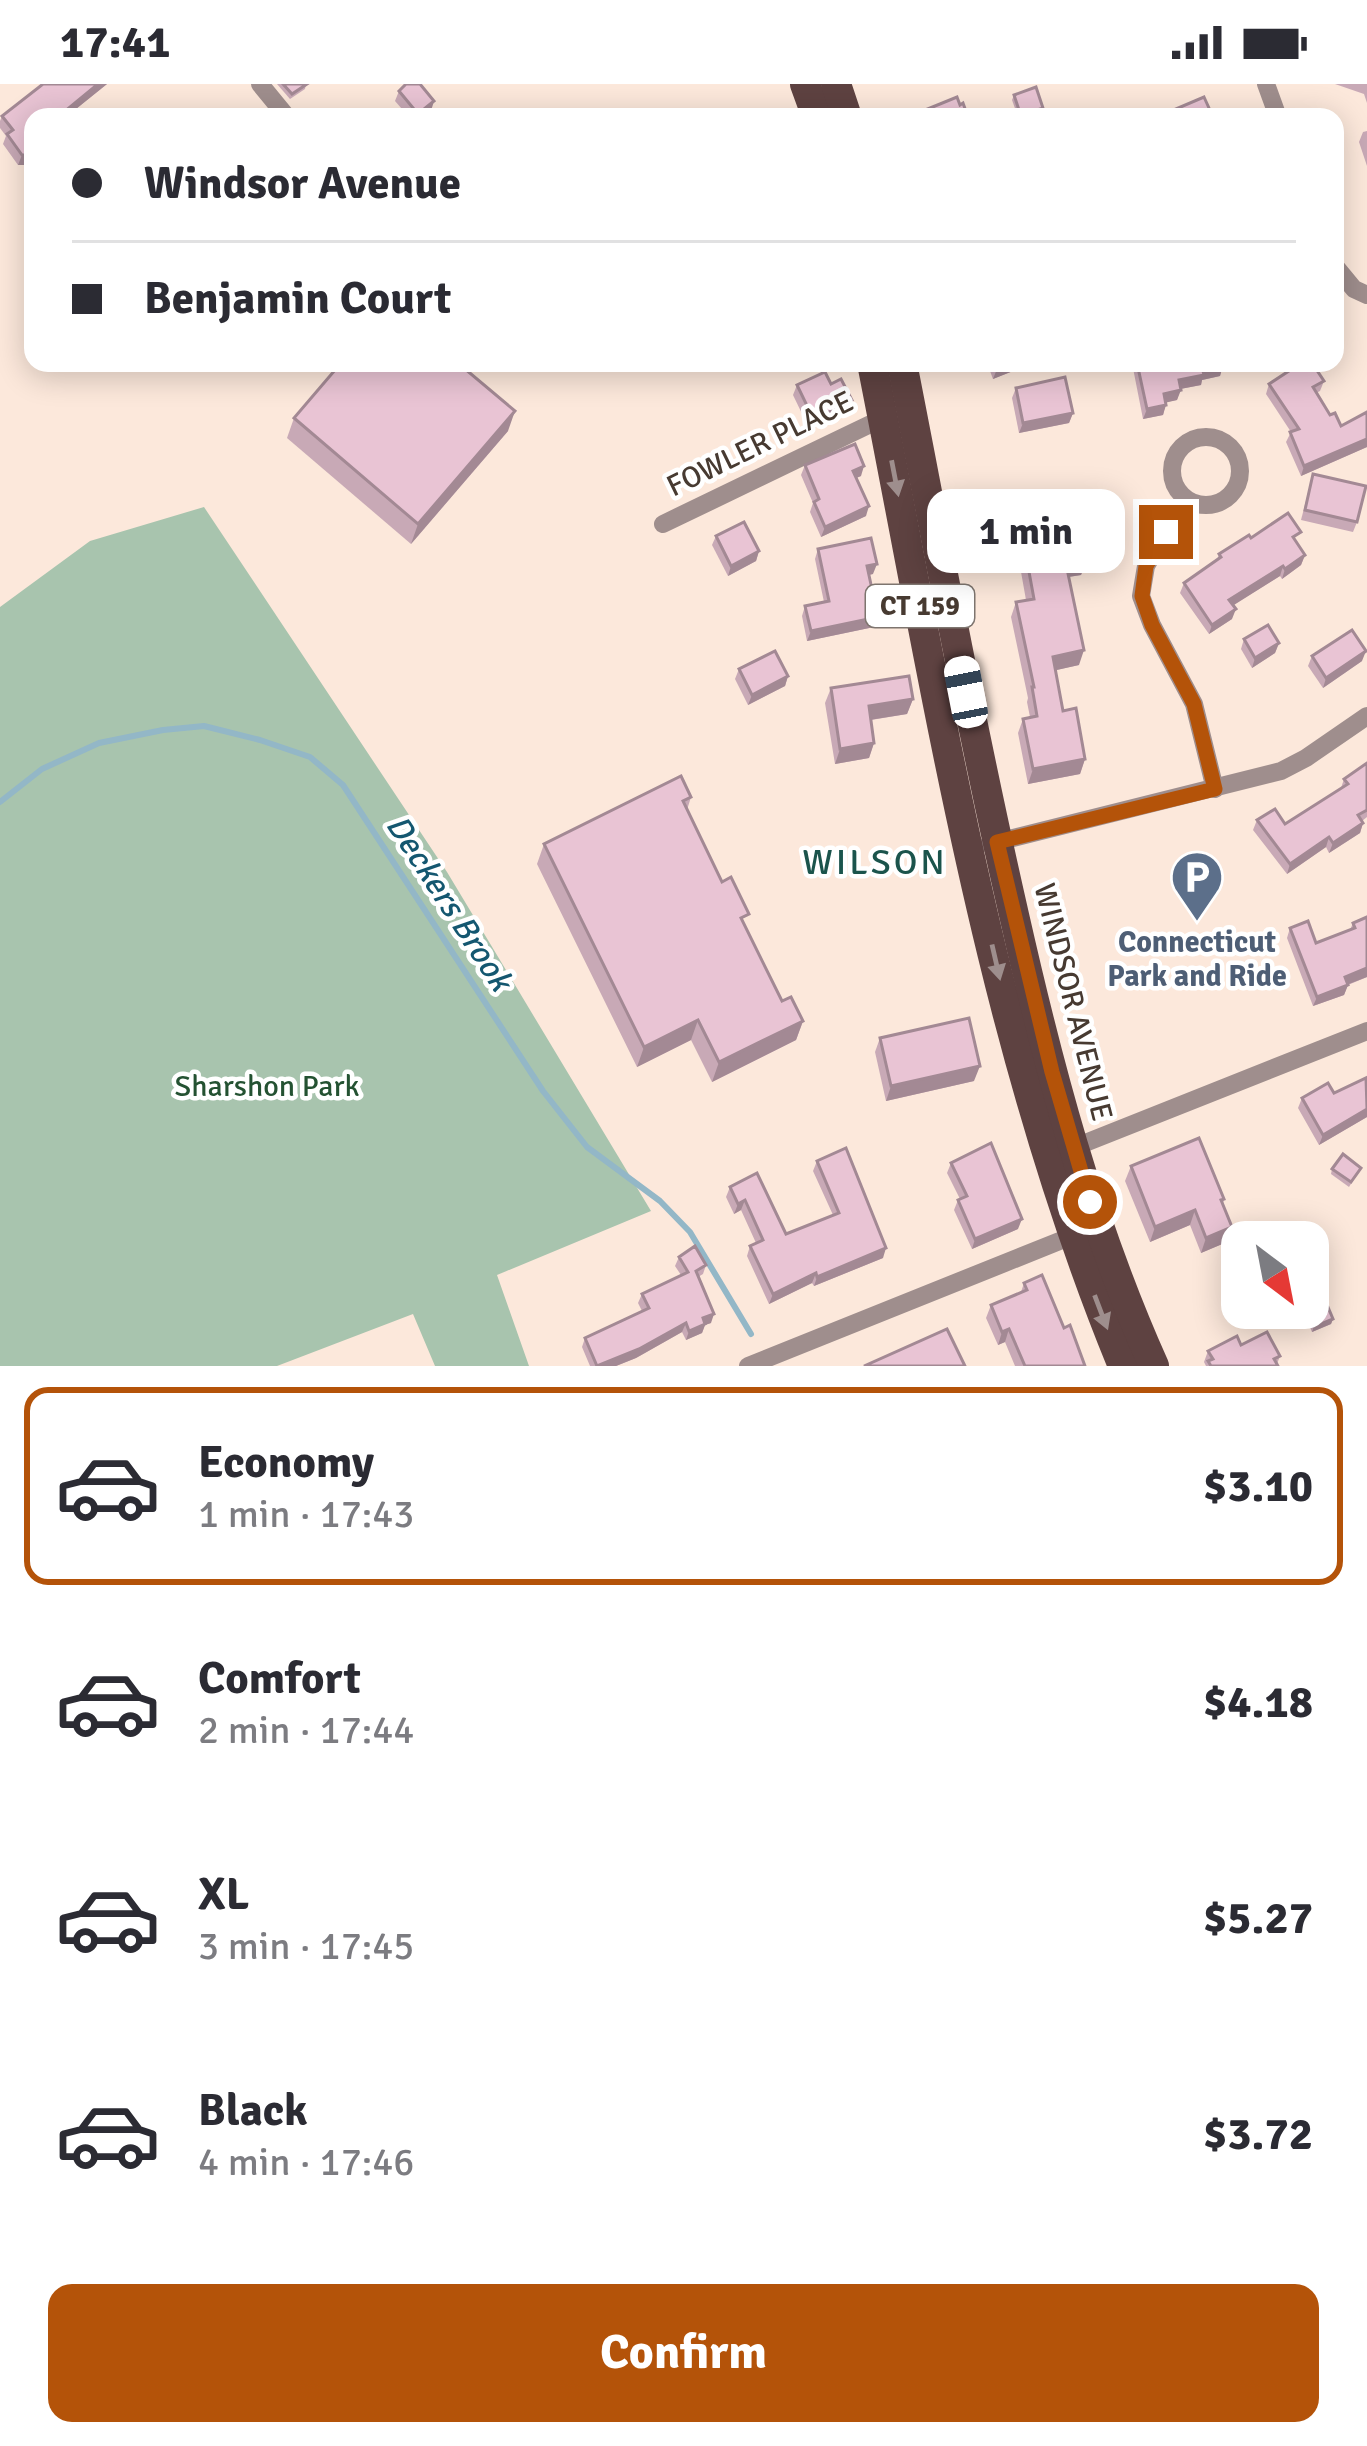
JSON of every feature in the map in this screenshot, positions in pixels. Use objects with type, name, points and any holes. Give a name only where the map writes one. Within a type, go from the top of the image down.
[{"type":"main road","name":"WINDSOR AVENUE","points":[[874,372],[983,845],[1033,998],[1060,1153],[1123,1366]]},
{"type":"main road","name":"WINDSOR AVENUE","points":[[904,372],[983,845]]},
{"type":"main road","name":"WINDSOR AVENUE","points":[[1085,1231],[1154,1366]]},
{"type":"street","points":[[260,84],[280,108]]},
{"type":"street","points":[[1344,277],[1367,296]]},
{"type":"street","name":"FOWLER PLACE","points":[[663,524],[883,418]]},
{"type":"street","points":[[1185,499],[1146,566],[1142,596],[1194,704],[1215,789]]},
{"type":"street","points":[[983,845],[1281,771],[1367,716]]},
{"type":"street","points":[[1060,1153],[1367,1031]]},
{"type":"street","points":[[748,1366],[1085,1231]]},
{"type":"green space","name":"Sharshon Park","points":[[204,507],[447,872],[651,1211],[497,1275],[529,1366],[435,1366],[413,1314],[277,1366],[0,1366],[0,607],[90,541]]},
{"type":"building","points":[[43,84],[98,84],[69,108],[24,108],[24,155],[7,134],[13,130],[2,116]]},
{"type":"building","points":[[283,84],[307,84],[292,94]]},
{"type":"building","points":[[406,84],[420,84],[434,101],[425,108],[413,108],[399,91]]},
{"type":"building","points":[[1036,87],[1043,108],[1018,108],[1014,95]]},
{"type":"building","points":[[957,97],[965,108],[930,108]]},
{"type":"building","points":[[1204,97],[1209,108],[1178,108]]},
{"type":"building","points":[[333,372],[469,372],[515,411],[418,524],[294,418]]},
{"type":"building","points":[[825,372],[831,384],[841,379],[852,400],[825,414],[822,408],[811,414],[797,385]]},
{"type":"building","points":[[1139,372],[1203,372],[1179,380],[1181,390],[1164,394],[1166,405],[1147,409]]},
{"type":"building","points":[[1287,372],[1318,372],[1324,381],[1313,387],[1341,426],[1367,412],[1367,439],[1304,466],[1290,432],[1299,429],[1269,384]]},
{"type":"building","points":[[1065,377],[1073,413],[1023,423],[1016,388]]},
{"type":"building","points":[[855,444],[864,466],[853,471],[869,506],[825,527],[805,465]]},
{"type":"building","points":[[1313,474],[1366,486],[1357,522],[1305,510]]},
{"type":"building","points":[[1076,501],[1087,560],[1066,564],[1084,650],[1053,657],[1063,711],[1076,708],[1085,759],[1033,769],[1023,719],[1037,716],[1016,602],[1034,599],[1018,512]]},
{"type":"building","points":[[1288,513],[1301,532],[1293,537],[1305,555],[1229,600],[1236,609],[1212,625],[1184,583],[1219,554]]},
{"type":"building","points":[[744,522],[759,551],[731,566],[716,536]]},
{"type":"building","points":[[871,538],[877,564],[867,566],[878,617],[811,631],[805,606],[829,601],[818,549]]},
{"type":"building","points":[[1268,625],[1279,643],[1255,658],[1244,639]]},
{"type":"building","points":[[1352,630],[1366,651],[1326,678],[1312,656]]},
{"type":"building","points":[[775,651],[788,676],[752,695],[739,669]]},
{"type":"building","points":[[909,676],[913,699],[869,706],[874,743],[840,749],[831,688]]},
{"type":"building","points":[[1367,763],[1367,810],[1358,815],[1363,823],[1333,843],[1329,837],[1290,864],[1257,820],[1275,809],[1285,824],[1348,784],[1344,779]]},
{"type":"building","points":[[681,776],[691,797],[683,801],[722,882],[731,877],[749,914],[741,918],[782,1001],[791,997],[803,1021],[719,1062],[698,1020],[644,1047],[544,844]]},
{"type":"building","points":[[1367,917],[1367,968],[1345,977],[1348,985],[1317,997],[1290,928],[1308,921],[1316,943],[1355,928],[1353,923]]},
{"type":"building","points":[[969,1018],[980,1066],[891,1086],[880,1038]]},
{"type":"building","points":[[1366,1078],[1367,1109],[1323,1135],[1302,1098],[1328,1083],[1334,1093]]},
{"type":"building","points":[[1199,1138],[1230,1221],[1221,1221],[1221,1232],[1206,1238],[1195,1210],[1155,1227],[1131,1166]]},
{"type":"building","points":[[991,1143],[1022,1219],[975,1239],[958,1200],[967,1196],[951,1163]]},
{"type":"building","points":[[846,1148],[886,1248],[773,1294],[750,1246],[763,1240],[745,1200],[738,1204],[730,1187],[757,1173],[786,1234],[839,1213],[817,1161]]},
{"type":"building","points":[[1343,1154],[1361,1168],[1351,1182],[1332,1169]]},
{"type":"building","points":[[695,1246],[706,1265],[696,1271],[714,1314],[703,1318],[705,1324],[689,1331],[686,1323],[597,1366],[585,1338],[649,1308],[642,1294],[688,1272],[679,1257]]},
{"type":"building","points":[[1042,1275],[1064,1328],[1070,1325],[1085,1366],[1025,1366],[1009,1329],[1002,1332],[991,1305],[1027,1290],[1024,1283]]},
{"type":"building","points":[[947,1329],[965,1366],[864,1366]]},
{"type":"building","points":[[1267,1332],[1280,1356],[1274,1359],[1278,1366],[1211,1366],[1208,1361],[1213,1359],[1208,1351],[1237,1336],[1241,1345]]},
{"type":"waterway","name":"Deckers Brook","points":[[0,802],[42,769],[99,743],[163,730],[204,726],[310,757],[343,785],[543,1091],[587,1147],[660,1201],[690,1232],[751,1334]]},
{"type":"place","name":"Connecticut Park and Ride","points":[[1197,923]]},
{"type":"district","name":"WILSON","points":[[875,862]]},
{"type":"route","points":[[1090,1202],[1052,1072],[997,842],[1215,789],[1194,704],[1142,596],[1146,566],[1166,532]]}]
